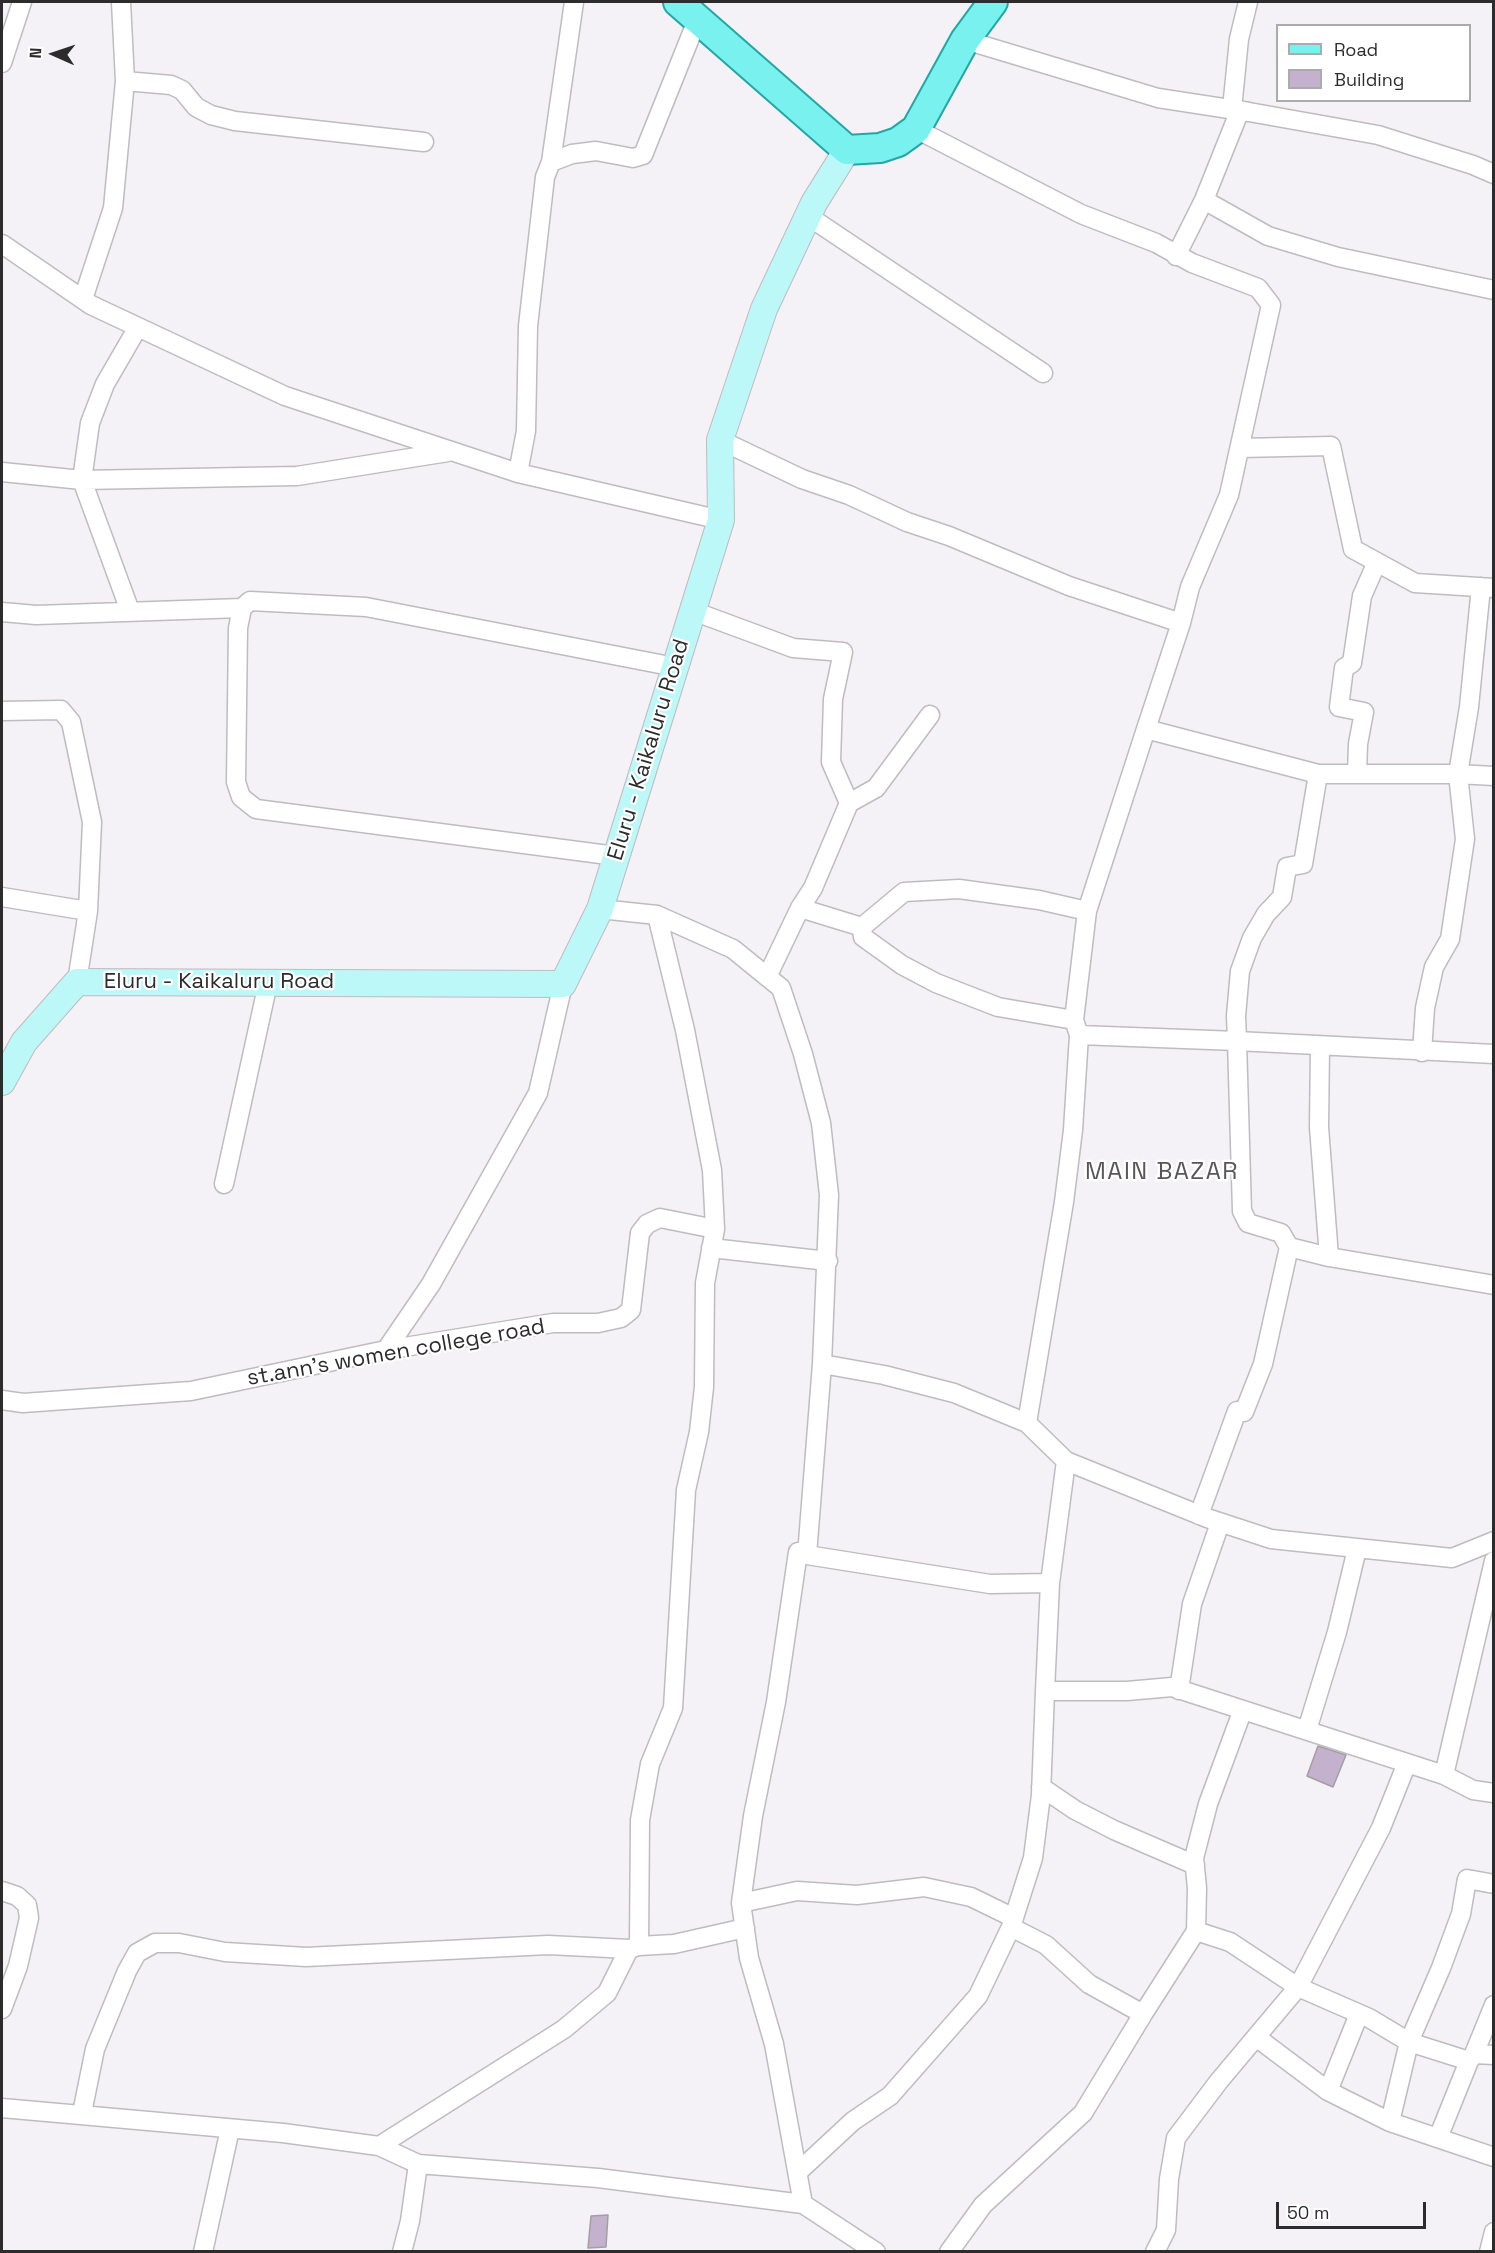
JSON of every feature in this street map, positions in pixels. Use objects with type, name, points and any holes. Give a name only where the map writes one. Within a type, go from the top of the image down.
[{"type":"main road","points":[[688,10],[847,150],[880,148],[898,142],[916,129],[965,40],[993,2]]},
{"type":"main road","name":"Eluru - Kaikaluru Road","points":[[2,1082],[24,1042],[77,982],[563,984],[600,909],[721,520],[720,440],[764,309],[808,216],[847,150]]},
{"type":"street","points":[[2,63],[22,2]]},
{"type":"street","points":[[83,299],[113,208],[125,81],[121,2]]},
{"type":"street","points":[[518,473],[526,431],[528,326],[545,177],[551,162],[574,2]]},
{"type":"street","points":[[1176,256],[1204,200],[1236,110],[1239,39],[1248,2]]},
{"type":"street","points":[[551,162],[572,154],[596,151],[633,158],[643,155],[688,10]]},
{"type":"street","points":[[965,40],[1158,98],[1378,135],[1473,165],[1494,174]]},
{"type":"street","points":[[125,81],[171,85],[182,90],[196,107],[211,115],[235,121],[424,142]]},
{"type":"street","points":[[916,129],[1081,214],[1156,243],[1176,256],[1258,288],[1271,305],[1229,495],[1190,587],[1181,623],[1087,911],[1076,1028],[1073,1130],[1064,1202],[1027,1423]]},
{"type":"street","points":[[1204,200],[1268,236],[1338,257],[1494,290]]},
{"type":"street","points":[[808,216],[1043,373]]},
{"type":"street","points":[[2,244],[83,299],[285,396],[518,473],[721,520]]},
{"type":"street","points":[[130,611],[82,480],[90,423],[105,384],[138,327]]},
{"type":"street","points":[[720,440],[802,479],[849,495],[907,522],[949,536],[1069,586],[1181,623]]},
{"type":"street","points":[[1240,448],[1332,446],[1353,549],[1415,583],[1487,588],[1458,774],[1465,839],[1450,939],[1434,967],[1425,1008],[1422,1052]]},
{"type":"street","points":[[2,472],[82,480],[297,476],[453,452]]},
{"type":"street","points":[[1357,774],[1358,744],[1364,712],[1339,707],[1344,668],[1352,663],[1362,596],[1377,562]]},
{"type":"street","points":[[616,856],[256,809],[241,797],[236,782],[238,627],[242,608],[250,601],[366,607],[675,667]]},
{"type":"street","points":[[2,612],[36,615],[242,608]]},
{"type":"street","points":[[693,611],[793,648],[843,652],[832,699],[831,762],[849,803]]},
{"type":"street","points":[[2,711],[61,710],[71,722],[92,822],[88,911],[77,982]]},
{"type":"street","points":[[767,977],[800,908],[813,888],[849,803],[876,788],[930,714]]},
{"type":"street","points":[[1146,729],[1203,746],[1318,774],[1494,776]]},
{"type":"street","points":[[1199,1515],[1237,1411],[1244,1412],[1263,1364],[1289,1247],[1281,1233],[1248,1223],[1242,1211],[1236,1016],[1240,971],[1252,938],[1266,914],[1282,897],[1287,867],[1303,864],[1318,774]]},
{"type":"street","points":[[862,927],[904,892],[948,889],[1039,900],[1087,911]]},
{"type":"street","points":[[2,897],[88,911]]},
{"type":"street","points":[[800,908],[862,927]]},
{"type":"street","points":[[600,909],[657,915],[733,949],[781,988],[803,1054],[821,1123],[829,1195],[822,1364],[807,1555]]},
{"type":"street","points":[[379,2146],[564,2029],[608,1993],[634,1947],[640,1820],[650,1764],[673,1708],[686,1490],[699,1432],[704,1387],[705,1283],[715,1229],[712,1170],[685,1030],[657,915]]},
{"type":"street","points":[[862,927],[863,937],[902,965],[936,982],[998,1007],[1076,1028],[1320,1047],[1494,1054]]},
{"type":"street","points":[[224,1184],[268,983]]},
{"type":"street","points":[[386,1350],[431,1284],[538,1093],[563,984]]},
{"type":"street","points":[[1320,1047],[1319,1127],[1329,1257]]},
{"type":"street","name":"st.ann's women college road","points":[[2,1400],[23,1403],[191,1392],[386,1350],[554,1323],[598,1323],[621,1318],[631,1310],[640,1233],[647,1224],[660,1218],[715,1229]]},
{"type":"street","points":[[1289,1247],[1329,1257],[1494,1285]]},
{"type":"street","points":[[711,1248],[828,1261]]},
{"type":"street","points":[[822,1364],[884,1375],[954,1393],[1027,1423],[1066,1461],[1220,1523],[1271,1539],[1452,1558],[1494,1541]]},
{"type":"street","points":[[798,2172],[853,2121],[890,2096],[978,1996],[1013,1922],[1033,1858],[1041,1787],[1050,1583],[1066,1461]]},
{"type":"street","points":[[1179,1690],[1192,1604],[1220,1523]]},
{"type":"street","points":[[1307,1730],[1337,1632],[1358,1549]]},
{"type":"street","points":[[803,2204],[774,2044],[749,1958],[741,1903],[753,1816],[776,1702],[798,1552],[990,1584],[1050,1583]]},
{"type":"street","points":[[1444,1775],[1486,1604],[1494,1561]]},
{"type":"street","points":[[1045,1690],[1126,1691],[1172,1687],[1242,1712],[1307,1730],[1444,1775],[1473,1790],[1494,1793]]},
{"type":"street","points":[[949,2252],[983,2205],[1083,2113],[1196,1931],[1197,1888],[1194,1858],[1208,1804],[1242,1712]]},
{"type":"street","points":[[1155,2252],[1166,2230],[1169,2179],[1176,2138],[1298,1987],[1381,1828],[1407,1763]]},
{"type":"street","points":[[1041,1787],[1075,1810],[1114,1830],[1195,1865]]},
{"type":"street","points":[[1390,2122],[1409,2042],[1442,1968],[1461,1914],[1467,1879],[1494,1884]]},
{"type":"street","points":[[741,1903],[797,1891],[857,1895],[924,1887],[971,1897],[1046,1945],[1089,1984],[1143,2014]]},
{"type":"street","points":[[2,1891],[17,1896],[27,1905],[29,1918],[18,1966],[2,2009]]},
{"type":"street","points":[[82,2113],[95,2049],[127,1971],[137,1953],[155,1943],[179,1943],[225,1952],[306,1957],[548,1945],[634,1947],[674,1944],[745,1928]]},
{"type":"street","points":[[1196,1931],[1230,1942],[1298,1987],[1359,2014],[1409,2042],[1472,2057],[1494,2055]]},
{"type":"street","points":[[1438,2138],[1494,2005]]},
{"type":"street","points":[[1328,2091],[1359,2014]]},
{"type":"street","points":[[1256,2037],[1328,2091],[1390,2122],[1494,2157]]},
{"type":"street","points":[[2,2108],[82,2113],[283,2133],[379,2146],[418,2163],[598,2178],[803,2204],[876,2252]]},
{"type":"street","points":[[203,2252],[230,2129]]},
{"type":"street","points":[[402,2252],[410,2222],[418,2163]]},
{"type":"street","points":[[1489,2252],[1494,2232]]},
{"type":"building","points":[[1318,1746],[1346,1755],[1333,1787],[1307,1776]]},
{"type":"building","points":[[608,2215],[606,2247],[588,2248],[591,2216]]},
{"type":"district","name":"MAIN BAZAR","points":[[1162,1172]]}]
